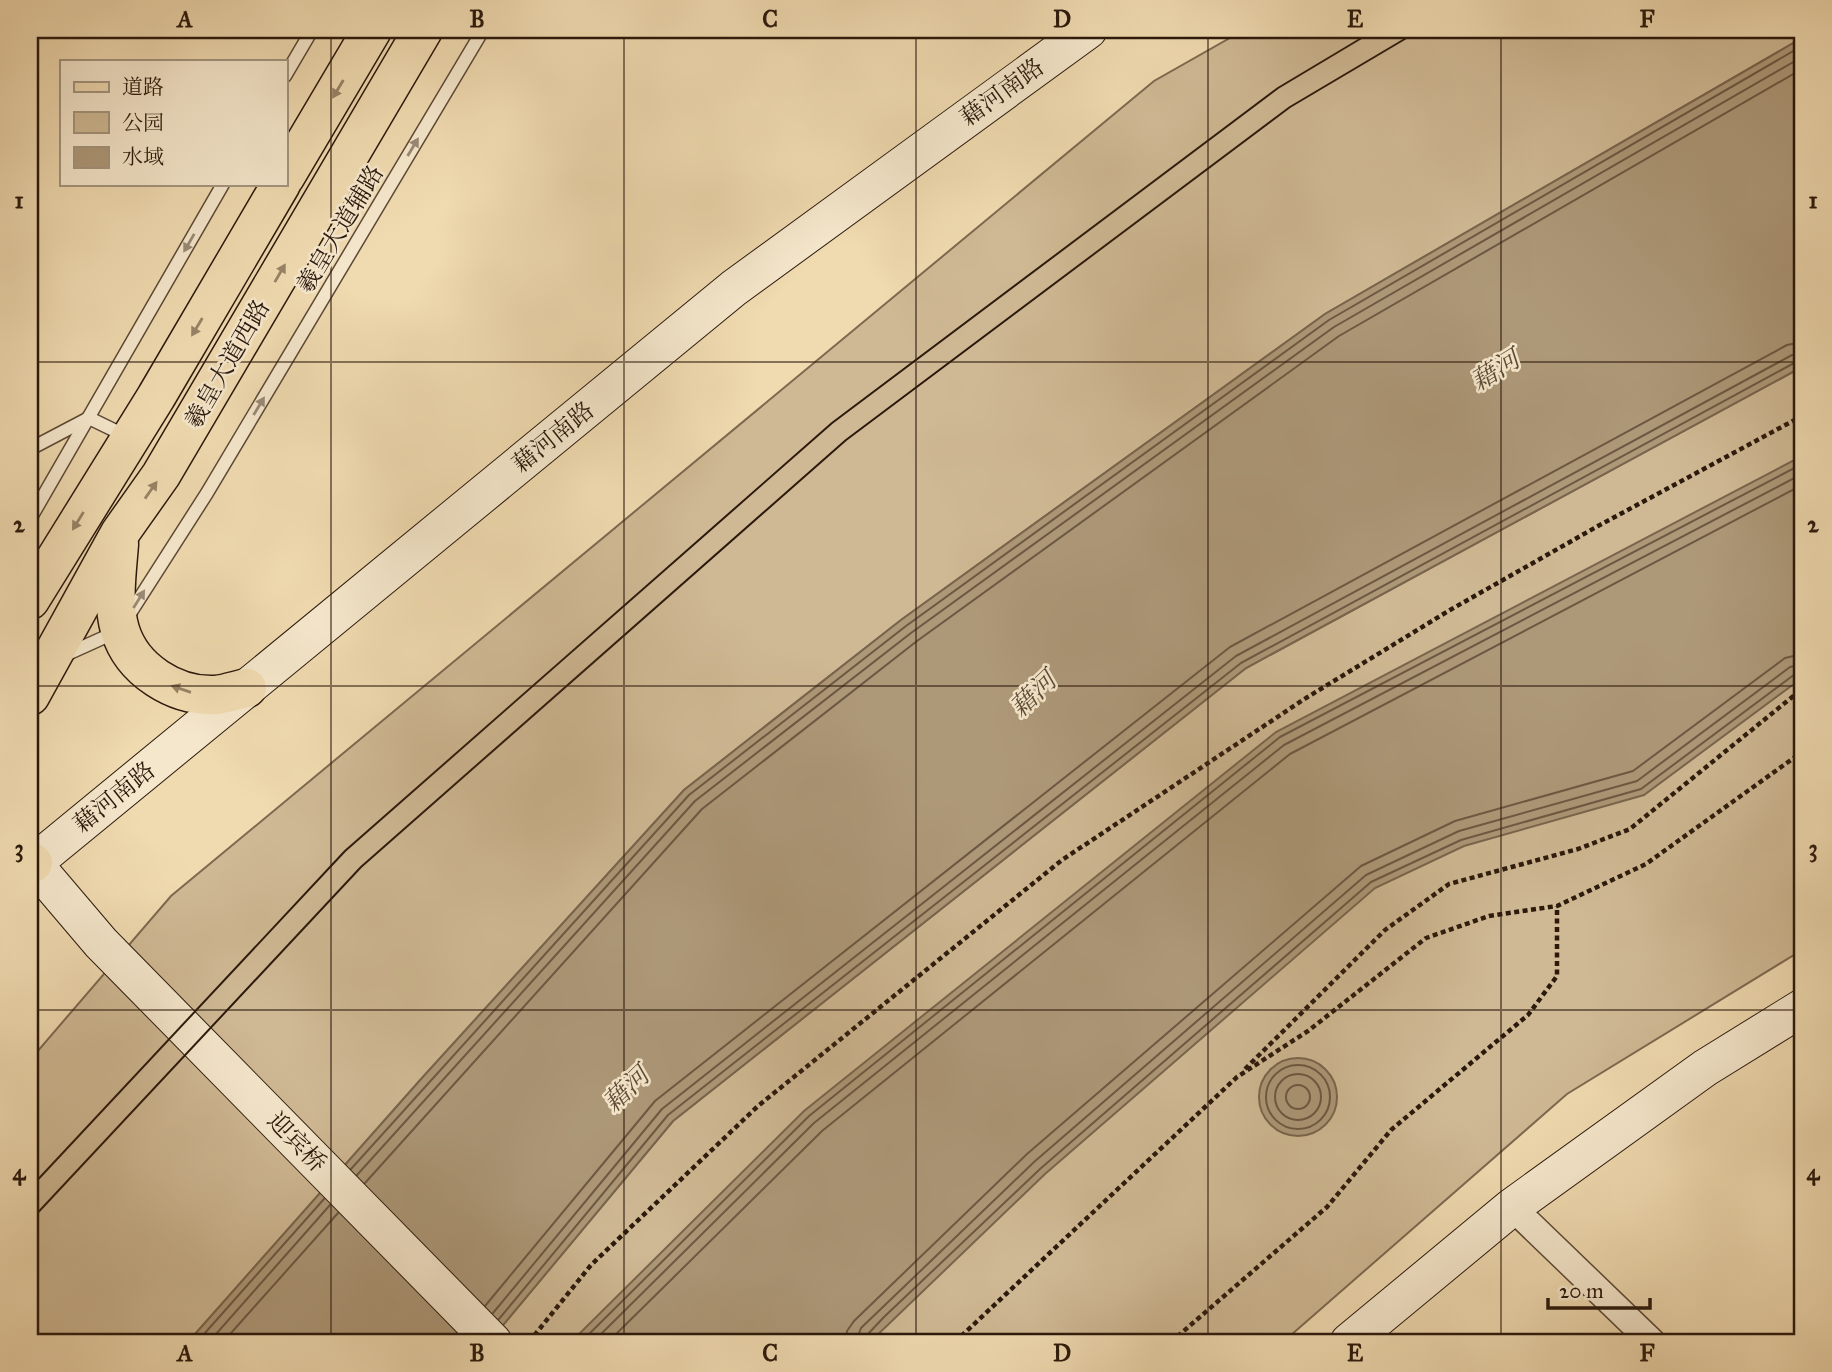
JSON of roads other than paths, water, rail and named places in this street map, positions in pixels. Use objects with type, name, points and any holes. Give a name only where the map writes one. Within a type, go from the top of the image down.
[{"type":"main road","points":[[287,174],[372,30]]},
{"type":"main road","name":"羲皇大道西路","points":[[38,680],[120,533],[161,475],[423,30]]},
{"type":"main road","name":"藉河南路","points":[[31,863],[734,288],[1088,30]]},
{"type":"main road","name":"羲皇大道西路","points":[[30,600],[280,186]]},
{"type":"main road","points":[[120,533],[116,591],[120,630],[135,658],[157,679],[185,692],[217,695],[247,688]]},
{"type":"main road","name":"迎宾桥","points":[[31,863],[101,943],[493,1342]]},
{"type":"main road","points":[[1349,1342],[1512,1207],[1705,1068],[1802,1008]]},
{"type":"street","points":[[1512,1207],[1652,1342]]},
{"type":"lane","points":[[287,73],[312,30]]},
{"type":"lane","name":"羲皇大道辅路","points":[[120,630],[207,493],[482,30]]},
{"type":"lane","points":[[30,519],[222,186]]},
{"type":"lane","points":[[89,418],[130,438]]},
{"type":"lane","points":[[30,449],[89,418]]},
{"type":"lane","points":[[38,680],[120,630]]},
{"type":"water","name":"藉河","points":[[1802,38],[1802,367],[1246,668],[673,1121],[489,1342],[188,1342],[422,1078],[684,790],[901,620],[1325,314]]},
{"type":"water","points":[[1802,456],[1802,678],[1644,795],[1464,846],[1375,888],[1045,1174],[870,1342],[571,1342],[804,1111],[1276,732]]},
{"type":"water","points":[[1298,1058],[1313,1061],[1325,1070],[1334,1082],[1337,1097],[1334,1112],[1325,1124],[1313,1133],[1298,1136],[1283,1133],[1271,1124],[1262,1112],[1259,1097],[1262,1082],[1271,1070],[1283,1061]]},
{"type":"tram line","points":[[30,1188],[345,851],[832,423],[1278,88],[1375,30]]},
{"type":"tram line","points":[[30,1221],[361,867],[846,440],[1290,107],[1420,30]]}]
